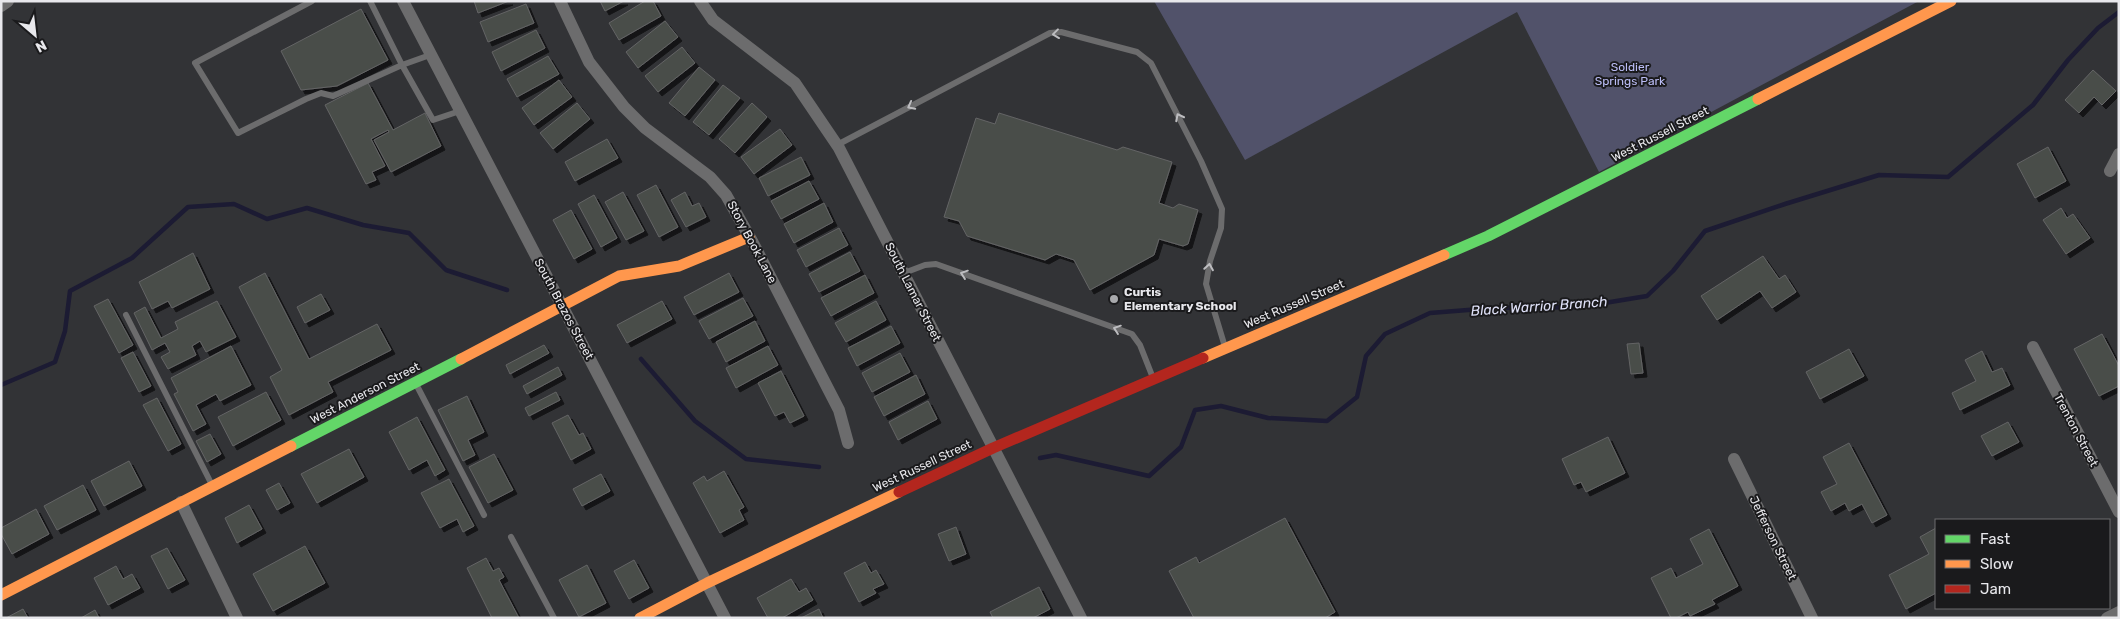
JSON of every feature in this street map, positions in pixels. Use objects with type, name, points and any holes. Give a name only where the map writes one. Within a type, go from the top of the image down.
[{"type":"street","points":[[1,6],[8,1]]},
{"type":"street","name":"South Brazos Street","points":[[403,1],[725,618]]},
{"type":"street","name":"Story Book Lane","points":[[560,1],[589,62],[624,108],[645,128],[710,177],[726,195],[839,410],[848,443]]},
{"type":"street","name":"South Lamar Street","points":[[700,1],[712,20],[795,83],[837,145],[1081,618]]},
{"type":"street","name":"West Russell Street","points":[[640,618],[707,583],[993,448],[1488,236],[1951,1]]},
{"type":"street","points":[[2110,171],[2119,154]]},
{"type":"street","name":"West Anderson Street","points":[[1,595],[563,307],[619,276],[679,266],[749,237]]},
{"type":"street","name":"Trenton Street","points":[[2033,347],[2119,512]]},
{"type":"street","name":"Jefferson Street","points":[[1734,459],[1812,618]]},
{"type":"street","points":[[181,502],[237,618]]},
{"type":"street","points":[[2107,618],[2119,612]]},
{"type":"lane","points":[[312,1],[195,62],[238,133],[320,93],[333,96],[402,65],[430,55]]},
{"type":"lane","points":[[370,1],[402,65],[433,120],[460,111]]},
{"type":"lane","points":[[837,145],[1050,33],[1061,32],[1137,52],[1150,63],[1201,161],[1222,209],[1221,228],[1210,261],[1206,284],[1226,348]]},
{"type":"lane","points":[[904,273],[925,265],[936,264],[1132,334],[1140,344],[1153,380]]},
{"type":"lane","points":[[126,315],[213,486]]},
{"type":"lane","points":[[415,383],[484,515]]},
{"type":"lane","points":[[511,537],[554,618]]},
{"type":"green space","name":"Soldier Springs Park","points":[[1154,1],[1919,1],[1599,172],[1517,12],[1245,160]]},
{"type":"building","points":[[474,1],[509,1],[478,13]]},
{"type":"building","points":[[600,1],[624,1],[605,11]]},
{"type":"building","points":[[645,1],[653,1],[661,16],[619,40],[609,23]]},
{"type":"building","points":[[526,4],[534,23],[488,42],[480,22]]},
{"type":"building","points":[[361,9],[388,60],[337,86],[301,90],[281,51]]},
{"type":"building","points":[[665,21],[678,37],[638,68],[626,52]]},
{"type":"building","points":[[536,30],[545,48],[501,71],[492,52]]},
{"type":"building","points":[[682,47],[695,63],[658,92],[645,76]]},
{"type":"building","points":[[548,56],[559,74],[517,97],[507,79]]},
{"type":"building","points":[[699,67],[715,80],[685,116],[669,103]]},
{"type":"building","points":[[2093,70],[2116,91],[2102,105],[2094,97],[2079,113],[2065,100]]},
{"type":"building","points":[[559,80],[572,97],[534,125],[522,108]]},
{"type":"building","points":[[368,83],[393,130],[425,113],[441,146],[391,172],[374,140],[389,132],[388,130],[371,139],[385,166],[372,172],[376,180],[366,184],[325,105]]},
{"type":"building","points":[[723,85],[740,98],[709,135],[693,122]]},
{"type":"building","points":[[577,103],[590,119],[553,149],[540,133]]},
{"type":"building","points":[[752,103],[767,117],[735,153],[719,139]]},
{"type":"building","points":[[999,113],[1117,150],[1123,147],[1172,162],[1159,203],[1173,208],[1179,204],[1198,210],[1188,244],[1183,246],[1159,239],[1154,255],[1090,290],[1074,260],[1056,254],[1045,260],[967,236],[959,221],[944,217],[976,118],[995,124]]},
{"type":"building","points":[[780,129],[792,145],[754,174],[741,157]]},
{"type":"building","points":[[607,139],[618,158],[575,181],[565,162]]},
{"type":"building","points":[[2048,147],[2066,181],[2035,198],[2017,164]]},
{"type":"building","points":[[801,157],[810,175],[768,196],[759,178]]},
{"type":"building","points":[[809,181],[819,199],[781,219],[771,201]]},
{"type":"building","points":[[656,185],[678,227],[659,237],[637,195]]},
{"type":"building","points":[[623,192],[644,231],[626,240],[605,202]]},
{"type":"building","points":[[685,192],[692,206],[699,203],[706,217],[686,227],[671,200]]},
{"type":"building","points":[[594,195],[617,238],[601,247],[578,204]]},
{"type":"building","points":[[824,203],[833,222],[794,243],[784,224]]},
{"type":"building","points":[[2061,208],[2067,218],[2073,214],[2090,238],[2066,254],[2043,220]]},
{"type":"building","points":[[571,210],[592,249],[574,259],[553,220]]},
{"type":"building","points":[[839,228],[848,245],[806,267],[797,250]]},
{"type":"building","points":[[850,252],[860,271],[819,292],[809,274]]},
{"type":"building","points":[[193,253],[210,289],[172,308],[168,301],[152,309],[139,282]]},
{"type":"building","points":[[1763,256],[1779,279],[1785,275],[1796,292],[1772,308],[1760,291],[1717,320],[1701,296]]},
{"type":"building","points":[[265,273],[309,359],[377,324],[391,350],[328,382],[333,392],[289,415],[270,377],[282,370],[239,287]]},
{"type":"building","points":[[729,273],[739,292],[694,315],[684,297]]},
{"type":"building","points":[[865,275],[874,293],[831,316],[821,298]]},
{"type":"building","points":[[321,294],[330,310],[305,323],[297,307]]},
{"type":"building","points":[[743,298],[753,316],[709,339],[699,321]]},
{"type":"building","points":[[108,299],[133,345],[119,353],[94,306]]},
{"type":"building","points":[[217,301],[236,337],[206,352],[200,341],[192,346],[196,355],[168,369],[161,357],[170,352],[165,343],[152,350],[134,313],[145,307],[161,338],[178,329],[175,322]]},
{"type":"building","points":[[662,301],[672,319],[627,343],[617,325]]},
{"type":"building","points":[[876,301],[886,320],[846,342],[835,323]]},
{"type":"building","points":[[755,321],[765,341],[726,362],[716,342]]},
{"type":"building","points":[[891,326],[900,343],[857,366],[848,348]]},
{"type":"building","points":[[2102,334],[2119,366],[2119,386],[2099,396],[2074,349]]},
{"type":"building","points":[[1639,343],[1643,373],[1631,374],[1627,344]]},
{"type":"building","points":[[544,345],[549,353],[510,374],[506,365]]},
{"type":"building","points":[[231,346],[251,385],[220,401],[216,394],[196,405],[206,424],[193,431],[174,394],[178,392],[171,378]]},
{"type":"building","points":[[768,346],[778,365],[736,388],[726,368]]},
{"type":"building","points":[[1849,349],[1864,376],[1820,399],[1806,372]]},
{"type":"building","points":[[1982,351],[1992,372],[2002,368],[2010,385],[1960,410],[1952,393],[1976,381],[1965,360]]},
{"type":"building","points":[[133,352],[151,386],[139,392],[121,358]]},
{"type":"building","points":[[900,353],[910,372],[872,392],[862,373]]},
{"type":"building","points":[[558,367],[562,375],[527,394],[523,386]]},
{"type":"building","points":[[781,371],[804,416],[790,423],[784,412],[775,416],[758,383]]},
{"type":"building","points":[[916,375],[925,394],[884,416],[874,397]]},
{"type":"building","points":[[266,392],[281,420],[233,446],[218,417]]},
{"type":"building","points":[[556,392],[560,400],[529,416],[525,408]]},
{"type":"building","points":[[467,396],[484,432],[468,440],[475,455],[463,461],[438,410]]},
{"type":"building","points":[[157,398],[181,444],[168,451],[143,405]]},
{"type":"building","points":[[928,401],[937,419],[898,440],[889,422]]},
{"type":"building","points":[[568,415],[579,435],[583,433],[591,449],[571,460],[552,423]]},
{"type":"building","points":[[417,417],[445,470],[435,476],[427,460],[409,470],[389,432]]},
{"type":"building","points":[[2008,422],[2019,442],[1992,456],[1981,436]]},
{"type":"building","points":[[210,434],[221,454],[207,462],[196,441]]},
{"type":"building","points":[[1608,437],[1625,473],[1586,492],[1581,482],[1574,485],[1562,459]]},
{"type":"building","points":[[1849,443],[1887,515],[1872,523],[1862,504],[1849,511],[1845,503],[1831,511],[1821,492],[1837,484],[1823,457]]},
{"type":"building","points":[[349,449],[364,477],[317,503],[301,474]]},
{"type":"building","points":[[494,454],[513,490],[488,503],[469,467]]},
{"type":"building","points":[[129,461],[142,486],[104,506],[91,481]]},
{"type":"building","points":[[724,471],[744,507],[739,510],[744,520],[720,533],[693,483],[704,476],[707,481]]},
{"type":"building","points":[[601,474],[610,491],[582,506],[573,489]]},
{"type":"building","points":[[449,479],[474,526],[463,532],[457,519],[440,528],[421,493]]},
{"type":"building","points":[[279,483],[290,503],[277,510],[266,490]]},
{"type":"building","points":[[83,485],[96,510],[57,530],[44,506]]},
{"type":"building","points":[[249,505],[262,529],[237,543],[225,518]]},
{"type":"building","points":[[36,509],[49,534],[12,554],[1,534],[1,528]]},
{"type":"building","points":[[1285,518],[1335,612],[1325,618],[1194,618],[1169,571],[1196,557],[1199,563]]},
{"type":"building","points":[[956,527],[966,554],[949,561],[938,534]]},
{"type":"building","points":[[1709,529],[1738,586],[1712,600],[1715,604],[1690,616],[1688,612],[1676,618],[1671,618],[1651,578],[1671,568],[1676,578],[1703,564],[1690,539]]},
{"type":"building","points":[[1935,529],[1935,594],[1906,609],[1889,575],[1929,554],[1920,537]]},
{"type":"building","points":[[305,546],[325,583],[273,611],[253,574]]},
{"type":"building","points":[[167,548],[185,580],[168,589],[151,556]]},
{"type":"building","points":[[486,558],[493,571],[499,568],[504,577],[499,580],[519,618],[492,618],[467,568]]},
{"type":"building","points":[[634,560],[649,588],[629,599],[614,571]]},
{"type":"building","points":[[865,562],[871,573],[876,570],[884,584],[873,589],[876,593],[859,602],[844,573]]},
{"type":"building","points":[[587,565],[606,603],[579,617],[559,580]]},
{"type":"building","points":[[116,566],[123,579],[132,574],[140,588],[108,605],[94,578]]},
{"type":"building","points":[[791,579],[799,592],[806,588],[813,600],[782,618],[768,618],[757,598]]},
{"type":"building","points":[[1039,587],[1050,609],[1033,618],[993,618],[990,612]]},
{"type":"building","points":[[23,609],[28,618],[6,618]]},
{"type":"building","points":[[819,609],[823,618],[801,618]]},
{"type":"building","points":[[95,610],[99,618],[81,618]]},
{"type":"waterway","name":"Black Warrior Branch","points":[[1040,458],[1056,455],[1149,476],[1181,447],[1195,410],[1221,406],[1268,418],[1327,421],[1357,397],[1366,356],[1385,334],[1430,313],[1493,308],[1580,307],[1647,296],[1673,271],[1705,231],[1879,175],[1948,177],[2033,105],[2068,60],[2098,28],[2119,12]]},
{"type":"waterway","name":"Black Warrior Branch","points":[[1,385],[55,362],[65,331],[70,291],[132,258],[188,207],[234,204],[267,219],[307,208],[363,225],[409,233],[446,270],[507,290]]},
{"type":"waterway","name":"Black Warrior Branch","points":[[641,359],[695,421],[746,459],[819,467]]},
{"type":"traffic: fast","points":[[1444,255],[1488,236],[1758,99]]},
{"type":"traffic: fast","points":[[291,446],[461,359]]},
{"type":"traffic: slow","points":[[1758,99],[1951,1]]},
{"type":"traffic: slow","points":[[461,359],[619,276],[679,266],[749,237]]},
{"type":"traffic: slow","points":[[1203,358],[1444,255]]},
{"type":"traffic: slow","points":[[1,595],[291,446]]},
{"type":"traffic: slow","points":[[640,618],[707,583],[899,492]]},
{"type":"traffic: jam","points":[[899,492],[993,448],[1203,358]]},
{"type":"place","name":"Curtis Elementary School","points":[[1114,299]]}]
